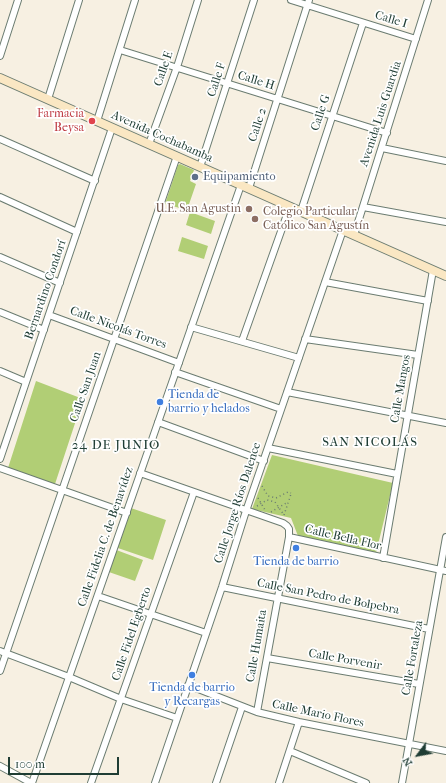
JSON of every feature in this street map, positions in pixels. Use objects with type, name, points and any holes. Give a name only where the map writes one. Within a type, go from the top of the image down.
[{"type":"main road","name":"Avenida Cochabamba","points":[[0,78],[446,276]]},
{"type":"street","points":[[0,56],[18,0]]},
{"type":"street","points":[[48,99],[79,0]]},
{"type":"street","points":[[97,121],[136,0]]},
{"type":"street","name":"Calle E","points":[[149,144],[177,67],[198,0]]},
{"type":"street","name":"Calle F","points":[[200,167],[254,0]]},
{"type":"street","name":"Calle I","points":[[291,0],[308,3],[363,23],[416,39]]},
{"type":"street","name":"Avenida Luis Guardia","points":[[354,235],[428,0]]},
{"type":"street","name":"Calle 2","points":[[249,188],[308,3]]},
{"type":"street","name":"Calle G","points":[[301,211],[363,23]]},
{"type":"street","name":"Calle H","points":[[120,50],[386,133]]},
{"type":"street","name":"Bernardino Condorí","points":[[0,459],[112,128]]},
{"type":"street","points":[[0,139],[95,181]]},
{"type":"street","points":[[382,148],[446,161]]},
{"type":"street","name":"Calle San Juan","points":[[0,671],[3,652],[62,490],[177,156]]},
{"type":"street","name":"Calle Fidelia C. de Benavídez","points":[[32,783],[241,185]]},
{"type":"street","points":[[0,197],[77,232]]},
{"type":"street","points":[[242,341],[290,206]]},
{"type":"street","points":[[363,207],[446,222]]},
{"type":"street","name":"Calle Jorge Ríos Dalence","points":[[155,783],[222,587],[246,511],[343,230]]},
{"type":"street","points":[[0,257],[60,283]]},
{"type":"street","name":"Calle Mangos","points":[[383,558],[433,270]]},
{"type":"street","points":[[325,282],[428,301]]},
{"type":"street","points":[[0,312],[44,330]]},
{"type":"street","name":"Calle Nicolás Torres","points":[[49,315],[179,363]]},
{"type":"street","points":[[191,326],[299,358]]},
{"type":"street","points":[[305,339],[418,355]]},
{"type":"street","points":[[0,371],[26,382]]},
{"type":"street","points":[[176,372],[281,409]]},
{"type":"street","points":[[287,392],[446,423]]},
{"type":"street","points":[[158,422],[264,461]]},
{"type":"street","points":[[0,434],[7,437]]},
{"type":"street","points":[[268,448],[397,474]]},
{"type":"street","points":[[0,468],[126,513]]},
{"type":"street","name":"Calle Bella Flor","points":[[140,473],[283,523],[289,529],[289,537],[443,571]]},
{"type":"street","name":"Calle Fidel Egberto","points":[[91,783],[194,492]]},
{"type":"street","name":"Calle Humaita","points":[[256,712],[289,537]]},
{"type":"street","name":"Calle Fortaleza","points":[[402,783],[429,629],[443,571],[446,537]]},
{"type":"street","name":"Calle San Pedro de Bolpebra","points":[[222,587],[429,629]]},
{"type":"street","points":[[98,596],[206,633]]},
{"type":"street","points":[[3,652],[121,699],[177,718]]},
{"type":"street","name":"Calle Porvenir","points":[[267,658],[419,684]]},
{"type":"street","name":"Calle Mario Flores","points":[[188,685],[256,712],[446,751]]},
{"type":"street","points":[[216,783],[242,707]]},
{"type":"street","points":[[279,783],[299,722]]},
{"type":"street","points":[[290,751],[366,783]]},
{"type":"street","points":[[0,766],[32,783]]},
{"type":"path","points":[[254,508],[267,500],[268,496],[262,485]]},
{"type":"path","points":[[267,500],[275,502],[284,515],[291,493],[288,492],[276,498],[268,496]]},
{"type":"path","points":[[257,497],[266,511]]},
{"type":"path","points":[[275,502],[276,498]]},
{"type":"path","points":[[271,512],[288,502]]},
{"type":"green space","points":[[180,164],[194,170],[190,181],[196,184],[187,210],[165,204],[178,165]]},
{"type":"green space","points":[[190,212],[215,221],[211,234],[186,225]]},
{"type":"green space","points":[[182,237],[208,246],[204,259],[178,251]]},
{"type":"green space","points":[[36,381],[83,399],[55,484],[8,468]]},
{"type":"green space","points":[[272,455],[393,483],[376,553],[298,536],[291,518],[252,509]]},
{"type":"green space","points":[[125,506],[166,520],[153,560],[112,546]]},
{"type":"green space","points":[[111,548],[143,560],[135,581],[103,570]]},
{"type":"place","name":"Farmacia Beysa","points":[[92,121]]},
{"type":"place","name":"Equipamiento","points":[[195,177]]},
{"type":"place","name":"U.E. San Agustin","points":[[249,209]]},
{"type":"place","name":"Colegio Particular Católico San Agustín","points":[[255,219]]},
{"type":"place","name":"Tienda de barrio y helados","points":[[160,402]]},
{"type":"place","name":"Tienda de barrio","points":[[296,548]]},
{"type":"place","name":"Tienda de barrio y Recargas","points":[[192,675]]},
{"type":"district","name":"SAN NICOLÁS","points":[[370,443]]},
{"type":"district","name":"24 DE JUNIO","points":[[116,446]]}]
